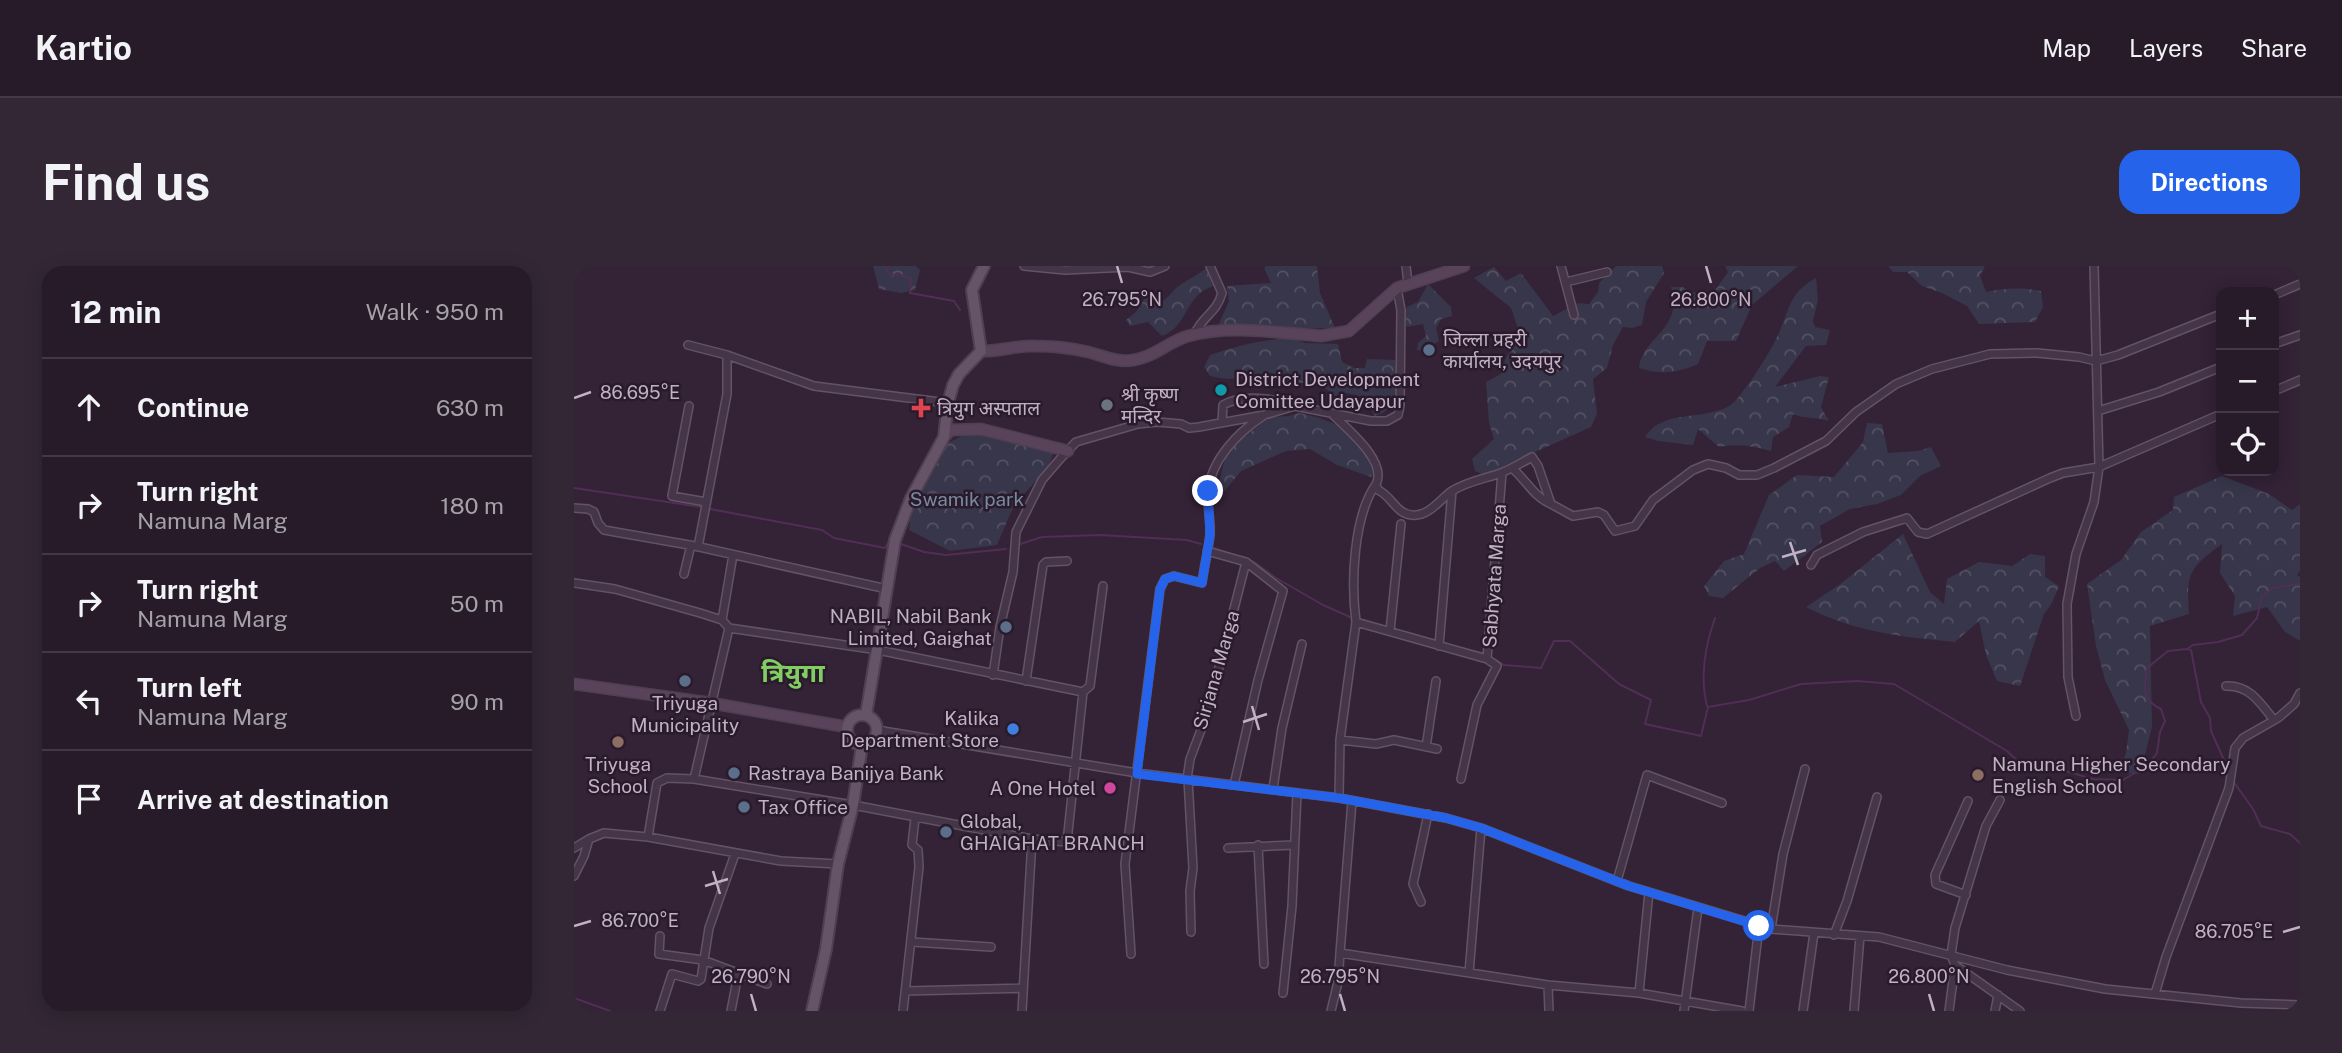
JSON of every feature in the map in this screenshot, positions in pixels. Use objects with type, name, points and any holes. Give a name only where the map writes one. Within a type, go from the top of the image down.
[{"type":"main road","points":[[981,351],[972,290],[984,266]]},
{"type":"main road","points":[[981,351],[995,352],[1032,346],[1089,352],[1114,361],[1132,361],[1149,357],[1177,340],[1232,330],[1321,337],[1335,335],[1349,331],[1397,288],[1464,266]]},
{"type":"main road","points":[[944,438],[953,385],[959,374],[981,351]]},
{"type":"main road","points":[[866,715],[895,540],[911,498],[944,438],[951,430],[981,429],[1068,451]]},
{"type":"main road","points":[[574,684],[847,726]]},
{"type":"main road","points":[[866,715],[872,719],[877,730],[871,742],[862,745],[850,739],[847,726],[852,718],[866,715]]},
{"type":"main road","points":[[812,1011],[826,948],[838,864],[853,805],[862,745]]},
{"type":"street","points":[[1024,266],[1065,270],[1128,267],[1150,272],[1165,266]]},
{"type":"street","points":[[1194,335],[1199,323],[1219,306],[1222,293],[1210,266]]},
{"type":"street","points":[[1406,266],[1408,284]]},
{"type":"street","points":[[1561,266],[1574,315]]},
{"type":"street","points":[[2076,716],[2068,677],[2067,604],[2076,554],[2094,502],[2099,467],[2094,266]]},
{"type":"street","points":[[1566,282],[1607,272]]},
{"type":"street","points":[[2279,293],[2300,284]]},
{"type":"street","points":[[1222,422],[1223,405],[1231,401],[1267,399],[1371,421],[1387,421],[1398,415],[1402,389],[1401,310],[1397,288]]},
{"type":"street","points":[[1512,468],[1527,481],[1535,496],[1573,516],[1598,513],[1604,515],[1615,531],[1635,526],[1653,500],[1693,470],[1708,464],[1726,468],[1739,475],[1757,475],[1774,468],[1826,441],[1856,412],[1896,384],[1932,369],[1990,354],[2037,354],[2096,361],[2118,355],[2216,316]]},
{"type":"street","points":[[2279,342],[2300,335]]},
{"type":"street","points":[[688,345],[727,355],[814,386],[948,403]]},
{"type":"street","points":[[684,574],[706,502],[727,394],[727,355]]},
{"type":"street","points":[[2098,411],[2159,392],[2216,369]]},
{"type":"street","points":[[2279,389],[2300,380]]},
{"type":"street","points":[[689,406],[672,496],[706,502]]},
{"type":"street","points":[[993,675],[1000,627],[1013,572],[1016,532],[1042,480],[1076,442],[1138,424],[1157,422],[1181,424],[1189,428],[1264,415],[1296,406]]},
{"type":"street","points":[[1330,412],[1357,436],[1367,449],[1379,479],[1368,495],[1360,518],[1352,597],[1356,622],[1340,740],[1339,798]]},
{"type":"street","points":[[1131,954],[1125,864],[1160,589],[1165,579],[1174,576],[1202,583],[1210,535],[1208,491],[1214,468],[1228,446],[1250,424],[1264,415]]},
{"type":"street","points":[[1811,565],[1817,555],[1863,532],[1907,518],[1918,532],[1927,534],[2063,473],[2099,467],[2216,416]]},
{"type":"street","points":[[1376,485],[1378,491],[1402,512],[1421,515],[1452,491],[1502,473],[1532,457],[1538,466],[1551,504]]},
{"type":"street","name":"Sabhyata Marga","points":[[1356,622],[1487,659],[1502,473]]},
{"type":"street","points":[[1439,646],[1452,491]]},
{"type":"street","points":[[574,508],[594,512],[604,530],[694,546],[887,589]]},
{"type":"street","points":[[1390,631],[1401,524]]},
{"type":"street","points":[[1207,551],[1246,562],[1283,592],[1258,680],[1234,785]]},
{"type":"street","points":[[722,620],[733,555]]},
{"type":"street","points":[[1026,681],[1044,565],[1046,562],[1067,561]]},
{"type":"street","name":"Sirjana Marga","points":[[1191,932],[1189,891],[1193,868],[1188,779],[1190,759],[1207,714],[1246,562]]},
{"type":"street","points":[[574,583],[640,596],[722,620],[729,628],[878,650],[1083,692]]},
{"type":"street","points":[[648,837],[657,783],[667,778],[694,779],[853,805],[1032,839],[1067,842],[1083,692],[1090,686],[1103,586]]},
{"type":"street","points":[[694,779],[729,628]]},
{"type":"street","points":[[1273,789],[1282,728],[1302,644]]},
{"type":"street","points":[[1461,779],[1477,705],[1497,666],[1487,659]]},
{"type":"street","points":[[1426,747],[1436,681]]},
{"type":"street","points":[[2226,686],[2242,687],[2255,697],[2274,720]]},
{"type":"street","points":[[2155,994],[2230,782],[2235,748],[2243,738],[2274,720],[2294,704],[2300,693]]},
{"type":"street","points":[[877,730],[1137,774],[1339,798],[1428,814],[1481,828],[1648,892],[1771,929],[1880,937],[2007,971],[2105,989],[2241,1003],[2300,1005]]},
{"type":"street","points":[[1340,740],[1376,744],[1394,740],[1437,749]]},
{"type":"street","points":[[1771,929],[1783,854],[1805,769]]},
{"type":"street","points":[[1617,881],[1647,775],[1722,803]]},
{"type":"street","points":[[1283,993],[1292,905],[1297,793]]},
{"type":"street","points":[[1834,935],[1847,901],[1877,797]]},
{"type":"street","points":[[1949,1011],[1955,965],[1951,955],[1955,928],[1986,826],[2000,800]]},
{"type":"street","points":[[1331,1011],[1338,982],[1352,801]]},
{"type":"street","points":[[1966,895],[1936,884],[1935,875],[1968,801]]},
{"type":"street","points":[[1421,902],[1413,884],[1428,814]]},
{"type":"street","points":[[903,1011],[919,866],[918,850],[912,845],[915,818]]},
{"type":"street","points":[[1469,973],[1481,828]]},
{"type":"street","points":[[574,848],[604,833],[648,837],[781,861],[838,864]]},
{"type":"street","points":[[574,876],[589,839]]},
{"type":"street","points":[[1022,1011],[1032,839]]},
{"type":"street","points":[[1258,845],[1264,964]]},
{"type":"street","points":[[1228,848],[1294,845]]},
{"type":"street","points":[[660,1011],[671,975],[700,981],[712,919],[736,854]]},
{"type":"street","points":[[1639,993],[1648,892]]},
{"type":"street","points":[[1684,1011],[1698,908]]},
{"type":"street","points":[[1749,1011],[1759,926]]},
{"type":"street","points":[[1803,1011],[1814,933]]},
{"type":"street","points":[[660,936],[659,954],[702,960],[767,984]]},
{"type":"street","points":[[1854,1011],[1860,936]]},
{"type":"street","points":[[912,942],[991,947]]},
{"type":"street","points":[[1340,953],[1548,985],[1639,993],[1742,1011]]},
{"type":"street","points":[[1955,965],[2020,1011]]},
{"type":"street","points":[[731,1011],[736,985],[735,972]]},
{"type":"street","points":[[1548,985],[1549,1011]]},
{"type":"street","points":[[906,990],[1023,988]]},
{"type":"street","points":[[1995,1011],[1998,995]]},
{"type":"green space","points":[[873,266],[916,266],[920,270],[915,290],[901,293],[879,289]]},
{"type":"green space","points":[[1317,266],[1320,293],[1335,328],[1218,326],[1229,301],[1227,286],[1271,283],[1264,268]]},
{"type":"green space","points":[[1616,266],[1662,266],[1664,273],[1646,302],[1642,325],[1623,327],[1613,345],[1607,368],[1593,379],[1597,414],[1591,427],[1484,475],[1475,471],[1472,459],[1494,439],[1489,423],[1486,382],[1501,374],[1506,357],[1521,337],[1511,308],[1474,278],[1494,267],[1506,281],[1521,273],[1553,316],[1578,303],[1589,304],[1598,292],[1599,283]]},
{"type":"green space","points":[[1725,266],[1798,266],[1752,305],[1736,341],[1707,341],[1698,364],[1683,369],[1662,372],[1639,368],[1645,351],[1672,314],[1674,302],[1671,287],[1682,287],[1709,299],[1728,272]]},
{"type":"green space","points":[[1888,266],[1985,266],[1980,276],[1986,292],[2013,288],[2041,291],[2043,307],[2035,322],[1979,324],[1967,306],[1922,286],[1907,272],[1893,272]]},
{"type":"green space","points":[[1206,268],[1213,286],[1193,300],[1179,323],[1169,333],[1162,336],[1148,322],[1130,326],[1126,320],[1136,312],[1148,294],[1157,304]]},
{"type":"green space","points":[[1816,278],[1818,300],[1813,321],[1815,327],[1830,330],[1826,345],[1806,346],[1775,387],[1820,376],[1829,377],[1821,407],[1829,421],[1793,414],[1789,427],[1773,437],[1771,451],[1732,445],[1719,447],[1698,429],[1693,445],[1645,437],[1652,428],[1662,422],[1719,410],[1732,404],[1768,353],[1795,296]]},
{"type":"green space","points":[[1428,284],[1451,307],[1452,316],[1441,319],[1436,328],[1439,341],[1423,351],[1417,350],[1418,343],[1426,336],[1423,324],[1407,327],[1404,317],[1407,307],[1418,302]]},
{"type":"green space","points":[[1292,338],[1305,343],[1338,344],[1342,362],[1354,368],[1365,368],[1367,359],[1395,360],[1395,393],[1389,408],[1375,416],[1364,397],[1346,393],[1335,396],[1317,382],[1283,388],[1281,379],[1271,373],[1233,379],[1210,376],[1204,367],[1210,355],[1261,341]]},
{"type":"green space","points":[[1299,413],[1337,425],[1354,438],[1374,473],[1371,477],[1337,465],[1310,449],[1286,451],[1241,471],[1213,505],[1225,459],[1238,442],[1270,417]]},
{"type":"green space","points":[[1867,423],[1882,424],[1888,453],[1918,451],[1931,447],[1941,466],[1920,476],[1901,495],[1877,504],[1850,509],[1820,526],[1822,542],[1784,571],[1775,561],[1760,568],[1723,598],[1709,596],[1704,586],[1724,561],[1744,554],[1769,495],[1797,475],[1834,477],[1863,442]]},
{"type":"green space","name":"Swamik park","points":[[970,432],[1055,450],[1047,469],[1014,505],[997,545],[950,551],[909,530],[912,501],[948,443]]},
{"type":"green space","points":[[2222,476],[2269,494],[2292,510],[2300,504],[2300,571],[2297,575],[2300,577],[2300,641],[2285,632],[2267,607],[2233,616],[2235,596],[2220,573],[2222,544],[2203,559],[2192,573],[2188,589],[2189,614],[2150,626],[2152,727],[2140,774],[2118,773],[2126,753],[2129,730],[2105,680],[2096,646],[2087,584],[2121,560],[2141,532],[2173,510],[2174,497]]},
{"type":"green space","points":[[1903,534],[1930,592],[1944,604],[1947,579],[1979,562],[2012,566],[2030,554],[2045,556],[2045,577],[2059,586],[2044,614],[2020,686],[1997,681],[1986,655],[1979,621],[1955,642],[1860,628],[1806,607],[1839,585]]},
{"type":"waterway","points":[[885,266],[890,275],[902,275],[911,279],[910,293],[954,301],[960,310]]},
{"type":"waterway","points":[[574,488],[701,507]]},
{"type":"waterway","points":[[710,509],[822,530],[834,538],[885,548],[890,540]]},
{"type":"waterway","points":[[1020,544],[1042,537],[1100,535],[1187,540],[1201,544]]},
{"type":"waterway","points":[[901,544],[924,552],[946,555],[1006,549]]},
{"type":"waterway","points":[[1211,547],[1254,562],[1323,605],[1350,617]]},
{"type":"waterway","points":[[1490,656],[1504,665],[1541,668],[1554,641],[1570,641],[1619,684],[1651,700],[1645,724],[1701,736],[1708,707],[1749,700],[1801,684],[1857,681],[1894,684],[2007,751],[2019,762],[2041,764],[2093,779],[2123,780],[2148,765],[2157,753],[2160,732],[2165,721],[2161,709],[2150,701],[2145,692],[2147,668],[2168,651],[2242,635],[2257,618],[2262,596],[2273,588],[2300,584]]},
{"type":"waterway","points":[[1707,706],[1705,662],[1715,618]]},
{"type":"waterway","points":[[1453,646],[1482,653]]},
{"type":"waterway","points":[[2187,649],[2191,650],[2201,702],[2210,718],[2211,731],[2228,769]]},
{"type":"waterway","points":[[2233,781],[2253,809],[2261,826],[2290,834],[2300,843]]},
{"type":"waterway","points":[[574,998],[610,1011]]},
{"type":"place","name":"जिल्ला प्रहरी कार्यालय, उदयपुर","points":[[1429,350]]},
{"type":"place","name":"District Development Comittee Udayapur","points":[[1221,390]]},
{"type":"place","name":"श्री कृष्ण मन्दिर","points":[[1107,405]]},
{"type":"place","name":"त्रियुग अस्पताल","points":[[921,408]]},
{"type":"place","name":"NABIL, Nabil Bank Limited, Gaighat","points":[[1006,627]]},
{"type":"place","name":"Triyuga Municipality","points":[[685,681]]},
{"type":"place","name":"Kalika Department Store","points":[[1013,729]]},
{"type":"place","name":"Triyuga School","points":[[618,742]]},
{"type":"place","name":"Rastraya Banijya Bank","points":[[734,773]]},
{"type":"place","name":"Namuna Higher Secondary English School","points":[[1978,775]]},
{"type":"place","name":"A One Hotel","points":[[1110,788]]},
{"type":"place","name":"Tax Office","points":[[744,807]]},
{"type":"place","name":"Global, GHAIGHAT BRANCH","points":[[946,832]]},
{"type":"district","name":"त्रियुगा","points":[[793,673]]},
{"type":"route","points":[[1208,491],[1210,535],[1202,583],[1174,576],[1165,579],[1160,589],[1137,774],[1339,798],[1446,818],[1481,828],[1629,886],[1759,926]]}]
